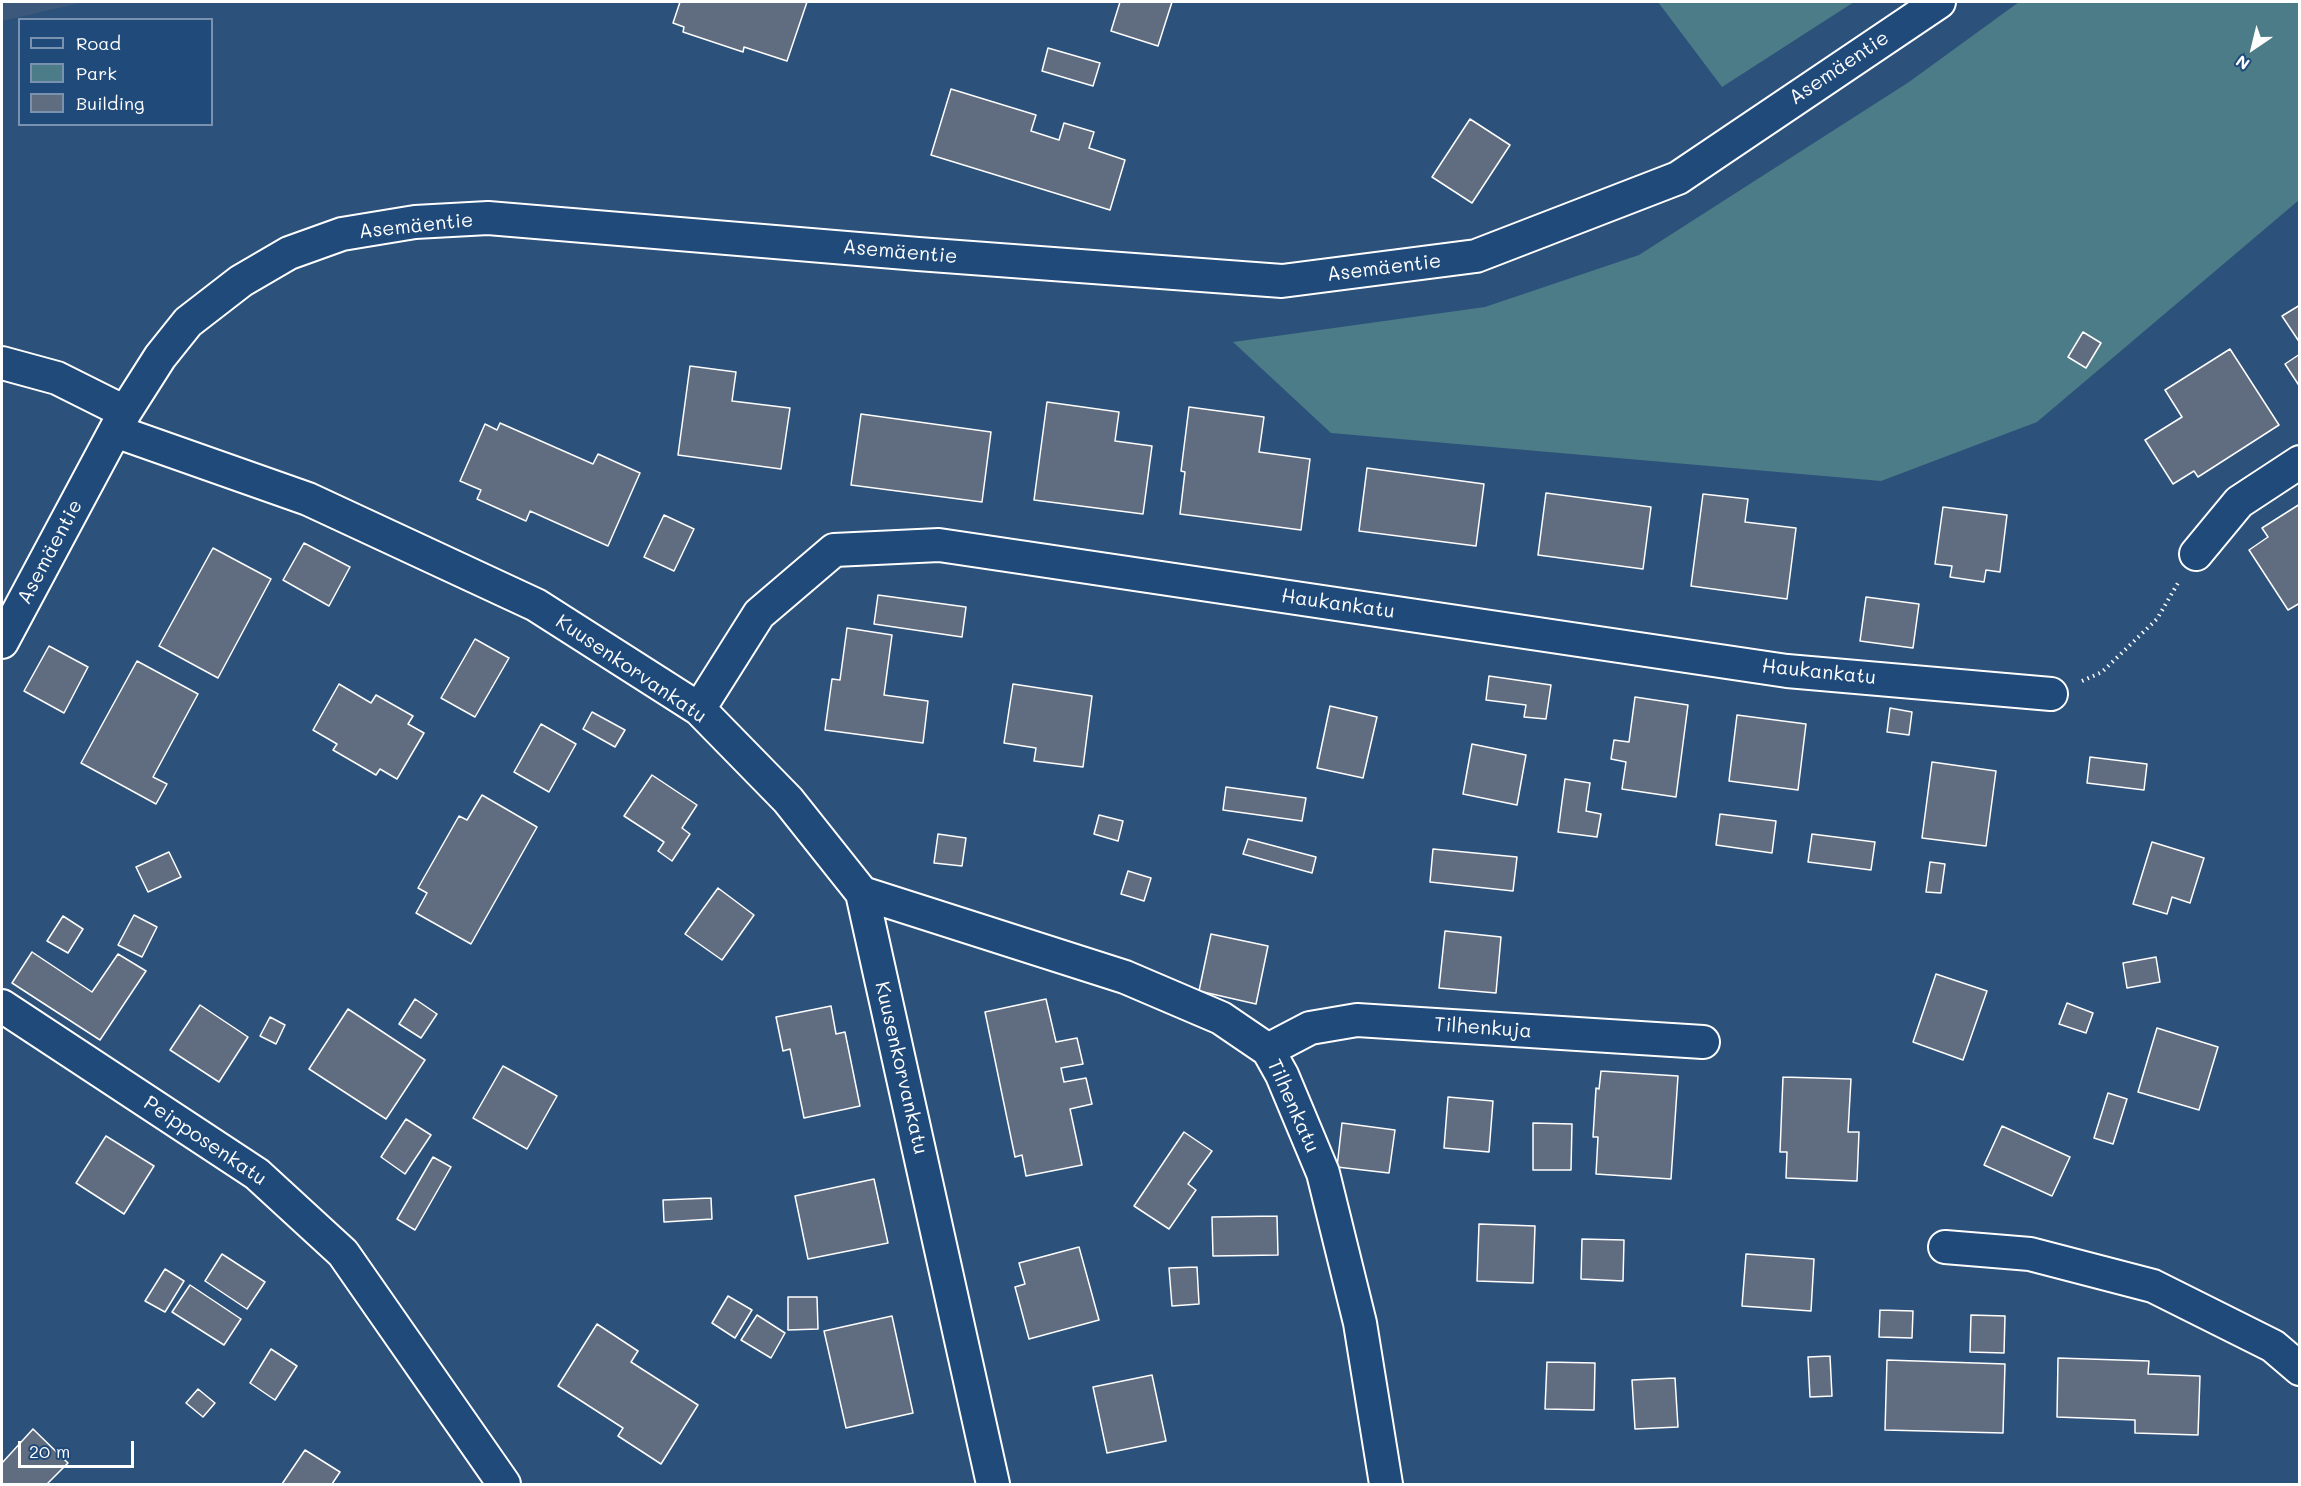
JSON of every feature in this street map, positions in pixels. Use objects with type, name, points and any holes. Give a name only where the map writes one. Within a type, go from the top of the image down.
[{"type":"street","name":"Asemäentie","points":[[2,642],[120,422],[160,357],[188,322],[241,281],[289,253],[342,234],[416,222],[488,218],[918,254],[1282,280],[1476,256],[1678,178],[1939,2]]},
{"type":"street","name":"Kuusenkorvankatu","points":[[2,363],[57,378],[120,422],[308,499],[536,605],[699,710],[788,800],[862,893],[993,1485]]},
{"type":"street","points":[[2196,554],[2240,502],[2300,462]]},
{"type":"street","name":"Haukankatu","points":[[699,710],[759,614],[834,550],[939,545],[1787,670],[2051,694]]},
{"type":"street","name":"Tilhenkatu","points":[[862,893],[1125,977],[1221,1018],[1268,1050],[1282,1075],[1323,1173],[1360,1323],[1386,1485]]},
{"type":"street","name":"Peipposenkatu","points":[[2,1006],[257,1174],[343,1253],[504,1485]]},
{"type":"street","name":"Tilhenkuja","points":[[1268,1050],[1310,1029],[1357,1020],[1703,1042]]},
{"type":"street","points":[[1945,1247],[2030,1254],[2153,1286],[2273,1346],[2300,1369]]},
{"type":"path","points":[[2051,694],[2102,672],[2118,657],[2157,619],[2196,554]]},
{"type":"shaded area","points":[[2,2],[85,2],[2,21]]},
{"type":"green space","points":[[1658,2],[1854,2],[1722,87]]},
{"type":"green space","points":[[2019,2],[2299,2],[2299,200],[2037,422],[1881,481],[1331,433],[1233,342],[1485,307],[1639,255],[1909,82]]},
{"type":"building","points":[[680,2],[807,2],[787,61],[744,47],[743,52],[683,32],[684,27],[673,23]]},
{"type":"building","points":[[1120,2],[1172,2],[1158,46],[1111,31]]},
{"type":"building","points":[[1048,48],[1100,63],[1093,86],[1042,71]]},
{"type":"building","points":[[951,89],[1036,115],[1031,131],[1059,140],[1064,123],[1094,132],[1089,148],[1125,160],[1110,210],[931,155]]},
{"type":"building","points":[[1470,119],[1510,145],[1472,203],[1432,177]]},
{"type":"building","points":[[2300,305],[2300,343],[2282,316]]},
{"type":"building","points":[[2083,332],[2101,343],[2086,368],[2068,357]]},
{"type":"building","points":[[2230,349],[2279,425],[2198,477],[2194,471],[2173,484],[2145,440],[2182,417],[2165,390]]},
{"type":"building","points":[[2300,354],[2300,387],[2285,364]]},
{"type":"building","points":[[690,366],[736,372],[732,401],[790,408],[781,469],[678,455]]},
{"type":"building","points":[[1047,402],[1119,412],[1115,441],[1152,446],[1143,514],[1034,500]]},
{"type":"building","points":[[1189,407],[1264,417],[1259,452],[1310,459],[1301,530],[1180,514],[1185,472],[1181,471]]},
{"type":"building","points":[[861,414],[991,432],[982,502],[851,485]]},
{"type":"building","points":[[500,423],[593,464],[598,454],[640,473],[608,546],[530,511],[526,521],[477,499],[481,490],[460,481],[485,424],[497,430]]},
{"type":"building","points":[[1367,468],[1484,484],[1476,546],[1359,531]]},
{"type":"building","points":[[1546,493],[1651,507],[1643,569],[1538,555]]},
{"type":"building","points":[[1703,494],[1748,499],[1745,522],[1796,528],[1787,599],[1691,586]]},
{"type":"building","points":[[2300,504],[2300,603],[2288,610],[2249,550],[2268,537],[2262,528]]},
{"type":"building","points":[[1943,507],[2007,515],[2000,572],[1986,570],[1984,582],[1950,577],[1952,566],[1935,564]]},
{"type":"building","points":[[664,515],[694,529],[674,571],[644,557]]},
{"type":"building","points":[[304,543],[350,567],[329,606],[283,580]]},
{"type":"building","points":[[213,548],[271,579],[218,678],[159,646]]},
{"type":"building","points":[[878,595],[966,607],[962,637],[874,624]]},
{"type":"building","points":[[1866,597],[1919,604],[1913,648],[1860,641]]},
{"type":"building","points":[[847,628],[892,635],[884,695],[928,701],[923,743],[825,730],[832,679],[840,680]]},
{"type":"building","points":[[475,639],[509,658],[475,717],[441,698]]},
{"type":"building","points":[[49,646],[88,667],[64,713],[24,691]]},
{"type":"building","points":[[137,661],[198,694],[153,777],[167,784],[156,804],[81,763]]},
{"type":"building","points":[[1489,676],[1551,685],[1546,719],[1524,717],[1526,705],[1486,700]]},
{"type":"building","points":[[339,684],[371,703],[376,695],[413,716],[408,724],[424,733],[397,779],[380,769],[376,775],[333,750],[337,744],[313,730]]},
{"type":"building","points":[[1013,684],[1092,696],[1083,767],[1034,761],[1036,748],[1004,743]]},
{"type":"building","points":[[1635,697],[1688,705],[1676,797],[1622,789],[1626,762],[1611,759],[1614,740],[1629,742]]},
{"type":"building","points":[[1330,706],[1377,717],[1363,778],[1317,768]]},
{"type":"building","points":[[1890,708],[1912,712],[1909,735],[1887,732]]},
{"type":"building","points":[[592,712],[625,730],[615,747],[583,729]]},
{"type":"building","points":[[1737,715],[1806,724],[1798,790],[1729,781]]},
{"type":"building","points":[[541,724],[576,744],[549,792],[514,772]]},
{"type":"building","points":[[1472,744],[1526,755],[1517,805],[1463,794]]},
{"type":"building","points":[[2090,757],[2147,764],[2144,790],[2087,783]]},
{"type":"building","points":[[1932,762],[1996,771],[1986,846],[1922,838]]},
{"type":"building","points":[[652,775],[697,805],[682,828],[690,834],[672,861],[658,851],[664,842],[624,816]]},
{"type":"building","points":[[1565,779],[1590,783],[1586,811],[1601,814],[1597,837],[1558,832]]},
{"type":"building","points":[[1226,787],[1306,798],[1302,821],[1223,810]]},
{"type":"building","points":[[482,795],[537,827],[471,944],[416,913],[427,893],[418,888],[459,816],[467,820]]},
{"type":"building","points":[[1720,814],[1776,821],[1772,853],[1716,845]]},
{"type":"building","points":[[1099,815],[1123,821],[1118,841],[1094,834]]},
{"type":"building","points":[[938,834],[966,838],[962,866],[934,863]]},
{"type":"building","points":[[1812,834],[1875,842],[1871,870],[1808,862]]},
{"type":"building","points":[[1248,839],[1316,857],[1312,873],[1243,854]]},
{"type":"building","points":[[2152,842],[2204,858],[2190,903],[2172,897],[2167,914],[2133,904]]},
{"type":"building","points":[[1433,849],[1517,857],[1513,891],[1430,882]]},
{"type":"building","points":[[169,852],[181,877],[148,892],[136,867]]},
{"type":"building","points":[[1930,862],[1945,864],[1941,893],[1926,892]]},
{"type":"building","points":[[1128,871],[1151,878],[1144,901],[1121,894]]},
{"type":"building","points":[[718,888],[754,915],[722,960],[685,934]]},
{"type":"building","points":[[134,915],[157,927],[142,957],[118,945]]},
{"type":"building","points":[[63,916],[83,929],[68,953],[47,941]]},
{"type":"building","points":[[1445,931],[1501,937],[1496,993],[1439,988]]},
{"type":"building","points":[[1211,934],[1268,946],[1256,1004],[1199,991]]},
{"type":"building","points":[[32,952],[92,992],[118,954],[146,971],[100,1040],[12,983]]},
{"type":"building","points":[[2156,957],[2160,982],[2127,988],[2123,963]]},
{"type":"building","points":[[1936,974],[1987,991],[1963,1060],[1913,1042]]},
{"type":"building","points":[[415,999],[437,1014],[421,1038],[399,1024]]},
{"type":"building","points":[[1046,999],[1056,1042],[1077,1038],[1083,1064],[1061,1068],[1064,1082],[1086,1078],[1092,1104],[1070,1109],[1082,1165],[1026,1176],[1022,1155],[1015,1157],[985,1012]]},
{"type":"building","points":[[2067,1003],[2093,1013],[2086,1033],[2059,1024]]},
{"type":"building","points":[[200,1005],[248,1037],[219,1082],[170,1050]]},
{"type":"building","points":[[831,1006],[836,1034],[845,1032],[860,1106],[804,1118],[790,1049],[783,1051],[776,1017]]},
{"type":"building","points":[[348,1009],[425,1060],[386,1119],[309,1069]]},
{"type":"building","points":[[270,1017],[285,1025],[276,1044],[260,1036]]},
{"type":"building","points":[[2157,1028],[2218,1047],[2199,1110],[2138,1092]]},
{"type":"building","points":[[503,1066],[557,1096],[527,1149],[473,1118]]},
{"type":"building","points":[[1601,1071],[1678,1076],[1671,1179],[1596,1174],[1598,1137],[1593,1137],[1596,1088],[1599,1089]]},
{"type":"building","points":[[1783,1077],[1851,1079],[1848,1132],[1859,1132],[1857,1181],[1786,1178],[1787,1152],[1780,1152]]},
{"type":"building","points":[[2108,1093],[2127,1099],[2113,1144],[2094,1138]]},
{"type":"building","points":[[1448,1097],[1493,1101],[1489,1152],[1444,1148]]},
{"type":"building","points":[[406,1119],[431,1135],[405,1174],[381,1157]]},
{"type":"building","points":[[1342,1123],[1395,1130],[1389,1173],[1337,1167]]},
{"type":"building","points":[[1533,1123],[1572,1124],[1571,1170],[1533,1170]]},
{"type":"building","points":[[2002,1126],[2070,1157],[2052,1196],[1984,1165]]},
{"type":"building","points":[[1184,1132],[1212,1151],[1188,1184],[1196,1190],[1169,1229],[1134,1206]]},
{"type":"building","points":[[106,1136],[154,1166],[124,1214],[76,1183]]},
{"type":"building","points":[[433,1157],[451,1167],[415,1230],[397,1219]]},
{"type":"building","points":[[874,1179],[888,1243],[808,1259],[795,1196]]},
{"type":"building","points":[[711,1198],[712,1219],[664,1222],[663,1200]]},
{"type":"building","points":[[1277,1216],[1278,1255],[1213,1256],[1212,1217]]},
{"type":"building","points":[[1479,1224],[1535,1226],[1533,1283],[1477,1281]]},
{"type":"building","points":[[1582,1239],[1624,1240],[1623,1281],[1581,1279]]},
{"type":"building","points":[[1079,1247],[1099,1320],[1029,1339],[1015,1287],[1025,1284],[1019,1263]]},
{"type":"building","points":[[222,1254],[265,1282],[247,1309],[205,1281]]},
{"type":"building","points":[[1746,1254],[1814,1259],[1811,1311],[1742,1306]]},
{"type":"building","points":[[1197,1267],[1199,1304],[1172,1306],[1169,1268]]},
{"type":"building","points":[[165,1269],[184,1281],[165,1312],[145,1301]]},
{"type":"building","points":[[190,1285],[241,1319],[224,1345],[172,1312]]},
{"type":"building","points":[[728,1296],[752,1310],[735,1338],[712,1323]]},
{"type":"building","points":[[788,1297],[817,1297],[818,1329],[788,1330]]},
{"type":"building","points":[[1880,1310],[1913,1311],[1912,1338],[1879,1337]]},
{"type":"building","points":[[757,1315],[785,1333],[771,1358],[741,1340]]},
{"type":"building","points":[[1971,1315],[2005,1316],[2004,1353],[1970,1352]]},
{"type":"building","points":[[892,1316],[913,1413],[846,1428],[824,1331]]},
{"type":"building","points":[[597,1324],[638,1351],[631,1362],[698,1405],[661,1464],[618,1436],[623,1428],[558,1386]]},
{"type":"building","points":[[271,1349],[297,1366],[275,1400],[250,1383]]},
{"type":"building","points":[[1830,1356],[1832,1396],[1810,1397],[1808,1357]]},
{"type":"building","points":[[2058,1358],[2149,1361],[2148,1374],[2200,1376],[2198,1435],[2135,1433],[2135,1420],[2057,1417]]},
{"type":"building","points":[[1887,1360],[2005,1364],[2003,1433],[1885,1430]]},
{"type":"building","points":[[1547,1362],[1595,1363],[1594,1410],[1545,1409]]},
{"type":"building","points":[[1152,1375],[1166,1441],[1107,1453],[1093,1387]]},
{"type":"building","points":[[1675,1378],[1678,1427],[1635,1429],[1632,1380]]},
{"type":"building","points":[[198,1389],[215,1403],[203,1417],[186,1403]]},
{"type":"building","points":[[33,1429],[68,1463],[47,1484],[2,1484],[2,1463]]},
{"type":"building","points":[[305,1450],[340,1472],[332,1484],[282,1484]]}]
